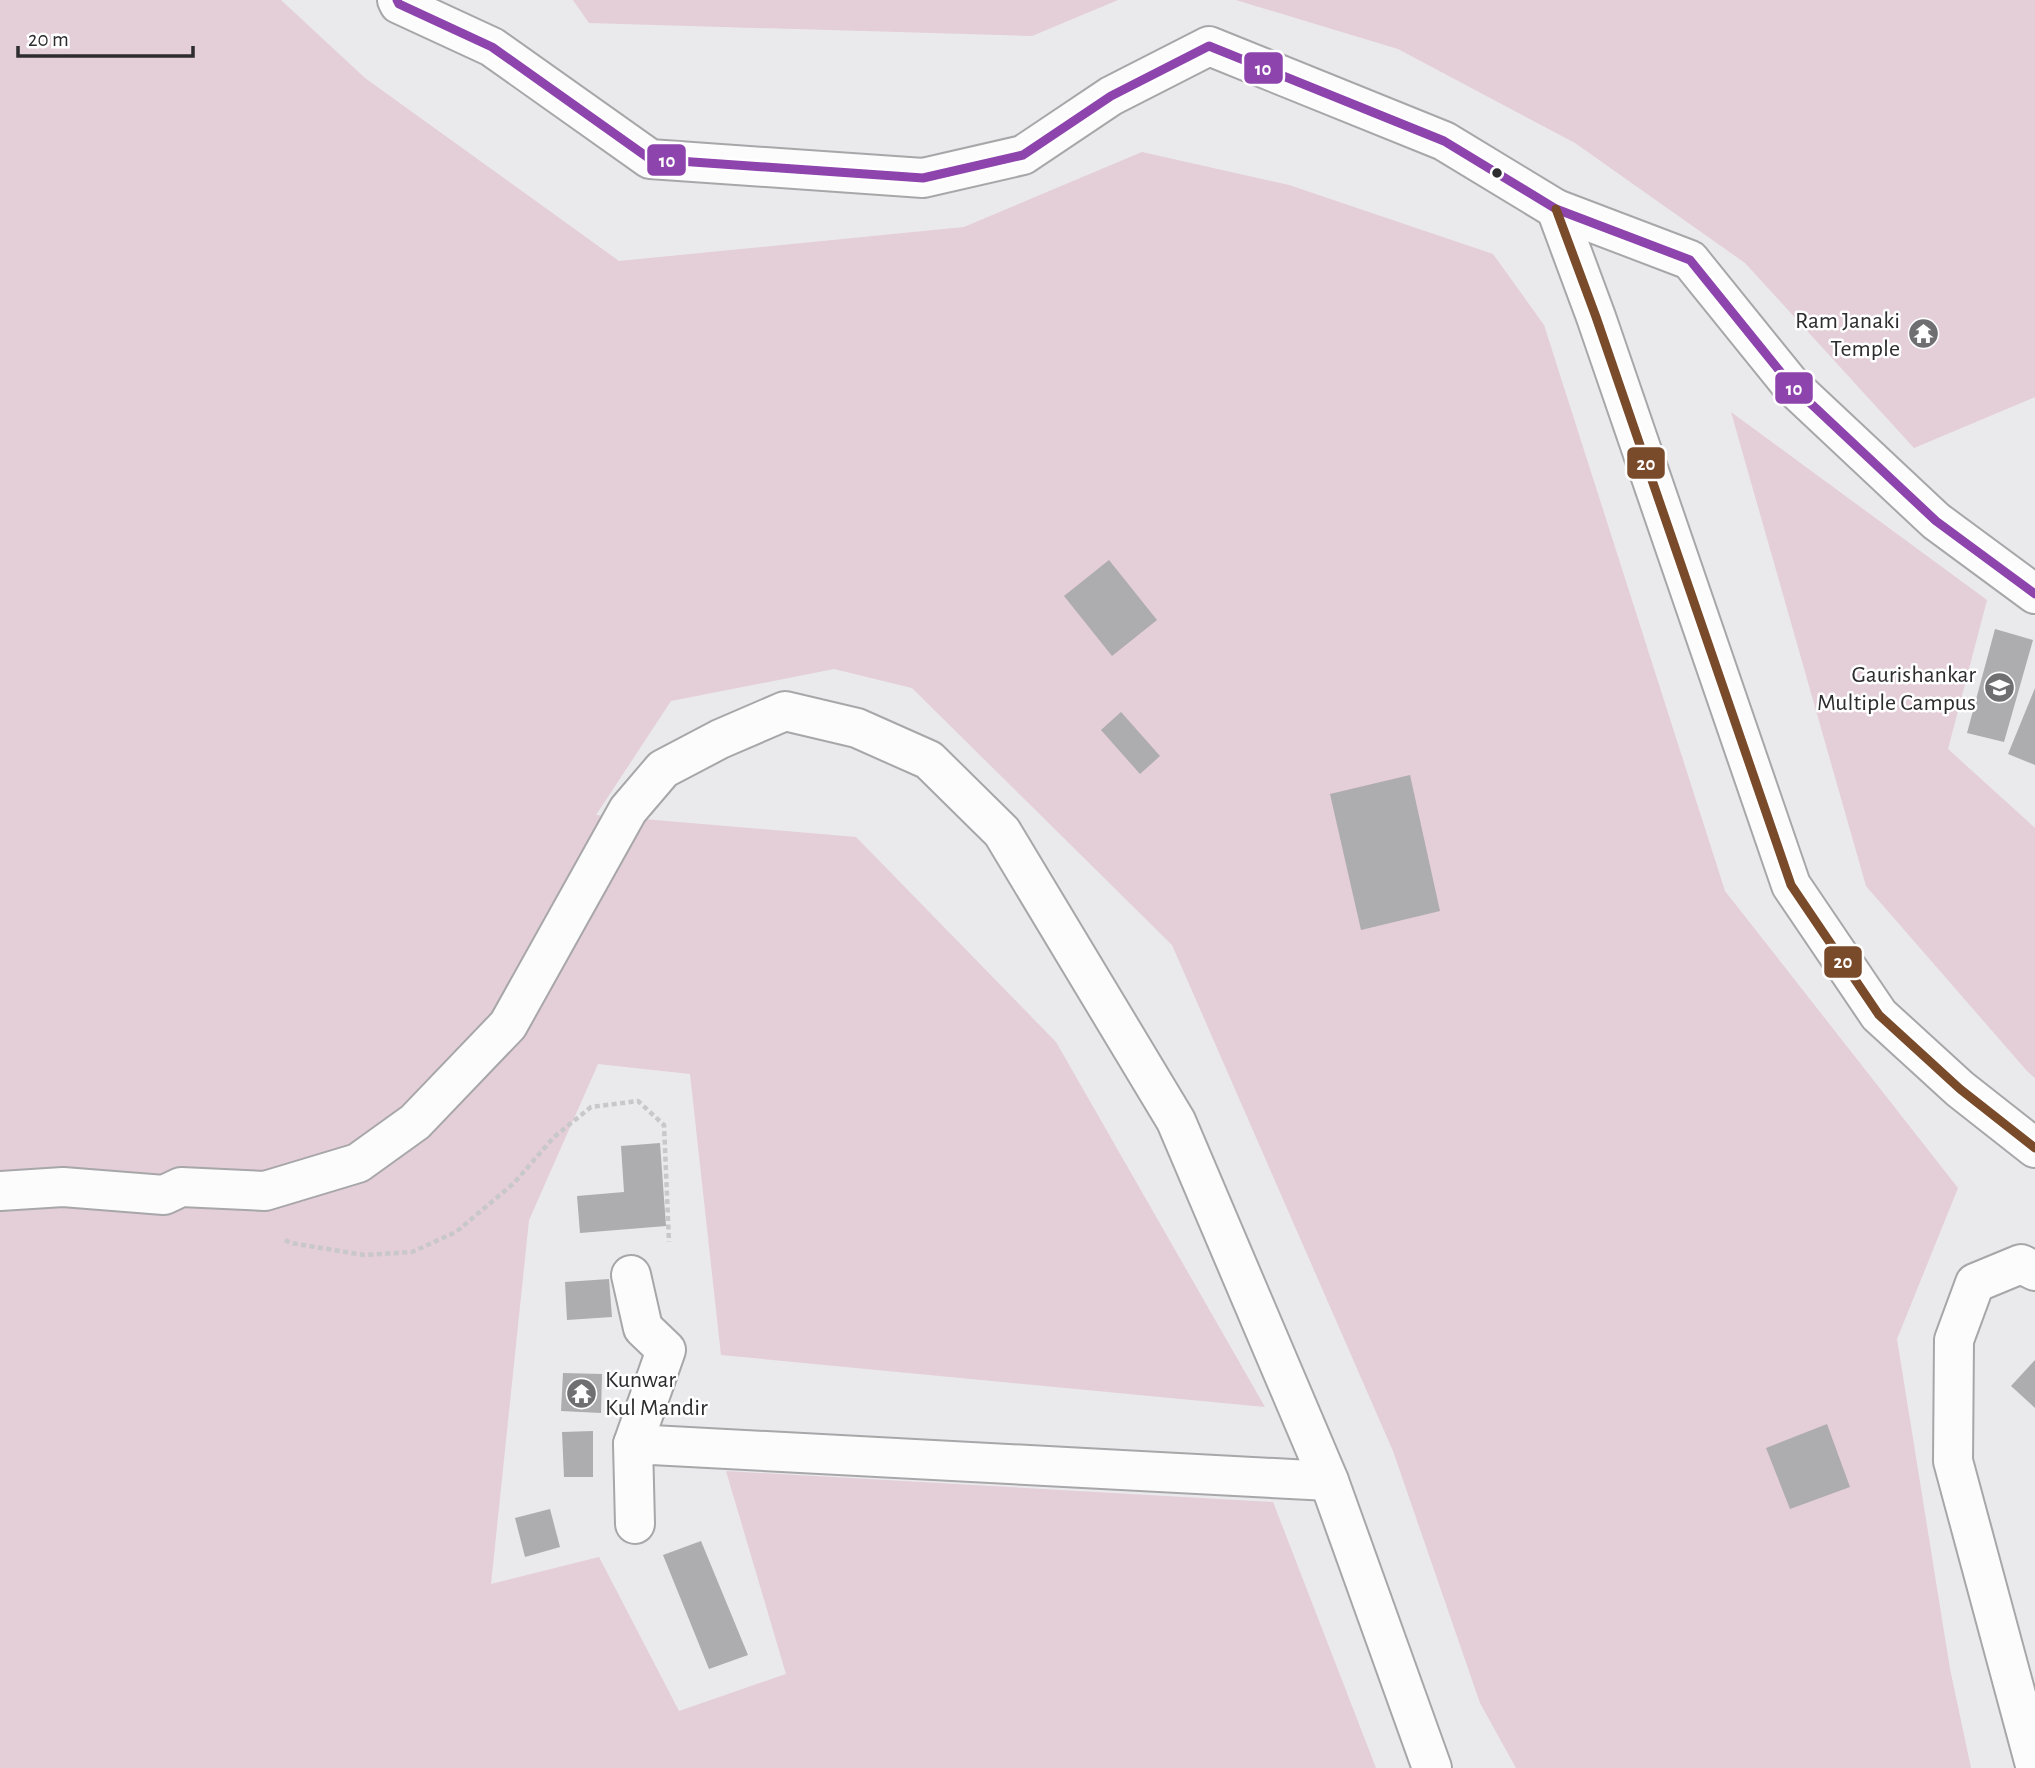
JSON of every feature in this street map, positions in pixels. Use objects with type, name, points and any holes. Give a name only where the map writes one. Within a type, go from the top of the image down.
[{"type":"street","points":[[397,0],[399,4],[492,47],[650,159],[923,178],[1023,155],[1111,96],[1209,46],[1444,141],[1556,209],[1690,260],[1791,385],[1936,521],[2035,594]]},
{"type":"street","points":[[1556,209],[1596,317],[1791,885],[1879,1016],[1960,1089],[2035,1148]]},
{"type":"street","points":[[0,1191],[63,1187],[164,1195],[181,1187],[265,1191],[358,1164],[415,1122],[508,1025],[628,810],[663,769],[720,739],[785,711],[858,728],[929,760],[1002,832],[1176,1121],[1329,1481],[1432,1768]]},
{"type":"street","points":[[2035,1271],[2021,1264],[1975,1283],[1954,1340],[1953,1461],[2035,1765]]},
{"type":"street","points":[[631,1275],[643,1328],[666,1350],[633,1444],[635,1524]]},
{"type":"street","points":[[633,1444],[1329,1481]]},
{"type":"path","points":[[280,1237],[291,1242],[364,1255],[412,1252],[456,1232],[514,1183],[554,1137],[591,1107],[638,1101],[664,1125],[671,1271],[631,1275]]},
{"type":"shaded area","points":[[0,0],[281,0],[365,78],[619,261],[964,227],[1142,152],[1289,185],[1493,254],[1544,325],[1725,891],[1958,1188],[1897,1339],[1950,1669],[1971,1768],[1516,1768],[1480,1703],[1393,1451],[1172,945],[912,688],[834,669],[671,701],[596,815],[856,837],[1056,1042],[1265,1407],[721,1355],[690,1074],[598,1064],[529,1220],[491,1584],[599,1557],[679,1711],[786,1674],[726,1471],[1273,1502],[1376,1768],[0,1768]]},
{"type":"shaded area","points":[[573,0],[1118,0],[1032,36],[589,23]]},
{"type":"shaded area","points":[[1236,0],[2035,0],[2035,397],[1914,448],[1745,263],[1575,143],[1398,49]]},
{"type":"shaded area","points":[[1731,412],[1987,600],[1948,749],[2035,828],[2035,1078],[1866,886]]},
{"type":"building","points":[[1109,560],[1157,620],[1112,656],[1064,596]]},
{"type":"building","points":[[1995,629],[2033,640],[2004,742],[1967,733]]},
{"type":"building","points":[[2035,688],[2035,765],[2008,754]]},
{"type":"building","points":[[1121,712],[1160,756],[1140,774],[1101,730]]},
{"type":"building","points":[[1410,775],[1440,911],[1361,930],[1330,794]]},
{"type":"building","points":[[660,1143],[666,1226],[580,1233],[577,1196],[624,1192],[621,1146]]},
{"type":"building","points":[[609,1279],[612,1317],[567,1320],[565,1282]]},
{"type":"building","points":[[2035,1360],[2035,1408],[2011,1386]]},
{"type":"building","name":"Kunwar Kul Mandir","points":[[563,1373],[602,1374],[601,1413],[561,1411]]},
{"type":"building","points":[[1827,1424],[1850,1487],[1790,1509],[1766,1448]]},
{"type":"building","points":[[593,1431],[593,1477],[564,1477],[562,1432]]},
{"type":"building","points":[[550,1509],[560,1547],[525,1557],[515,1518]]},
{"type":"building","points":[[701,1541],[748,1655],[709,1669],[663,1555]]},
{"type":"transit line","name":"10","points":[[397,0],[399,4],[492,47],[650,159],[923,178],[1023,155],[1111,96],[1209,46],[1444,141],[1556,209],[1690,260],[1791,385],[1936,521],[2035,594]]},
{"type":"transit line","name":"20","points":[[1556,209],[1596,317],[1791,885],[1879,1015],[1960,1089],[2035,1148]]},
{"type":"place","name":"Ram Janaki Temple","points":[[1923,334]]},
{"type":"place","name":"Gaurishankar Multiple Campus","points":[[1999,688]]},
{"type":"place","name":"Kunwar Kul Mandir","points":[[582,1393]]}]
